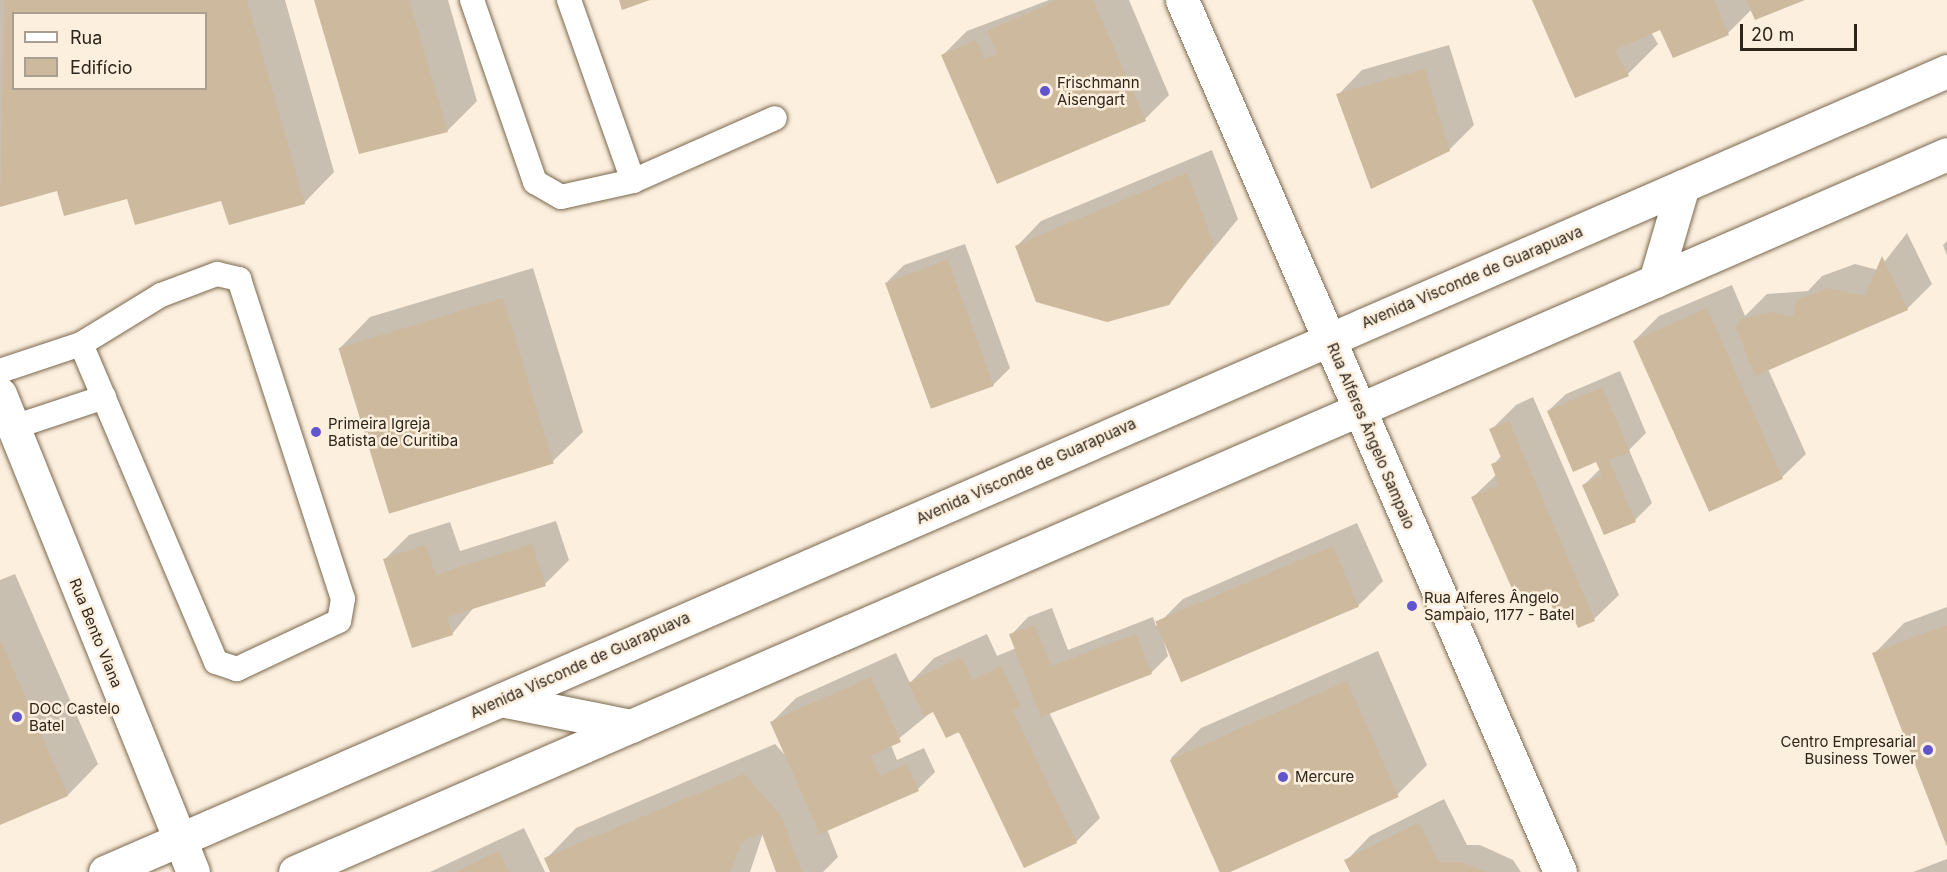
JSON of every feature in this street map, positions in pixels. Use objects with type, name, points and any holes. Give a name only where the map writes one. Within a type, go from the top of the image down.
[{"type":"main road","name":"Rua Alferes Ângelo Sampaio","points":[[1182,0],[1560,872]]},
{"type":"main road","name":"Avenida Visconde de Guarapuava","points":[[105,872],[1947,71]]},
{"type":"main road","points":[[295,872],[1947,154]]},
{"type":"main road","points":[[1655,281],[1683,186]]},
{"type":"main road","name":"Rua Bento Viana","points":[[0,394],[193,872]]},
{"type":"main road","points":[[501,700],[631,726]]},
{"type":"lane","points":[[472,0],[536,182],[561,197],[633,181],[775,118]]},
{"type":"lane","points":[[569,0],[633,181]]},
{"type":"lane","points":[[0,370],[81,344],[161,295],[217,274],[239,279],[343,599],[339,621],[237,669],[216,662],[81,344]]},
{"type":"lane","points":[[14,427],[104,397]]},
{"type":"building","points":[[4,0],[247,0],[305,204],[229,225],[221,201],[135,225],[127,199],[64,216],[57,191],[0,207]]},
{"type":"building","points":[[314,0],[409,0],[448,132],[359,154]]},
{"type":"building","points":[[619,0],[650,0],[622,10]]},
{"type":"building","name":"Frischmann Aisengart","points":[[1057,0],[1093,0],[1146,121],[997,184],[941,55],[976,40],[984,59],[997,54],[987,31]]},
{"type":"building","points":[[1532,0],[1714,0],[1729,35],[1673,58],[1660,30],[1615,50],[1629,76],[1575,98]]},
{"type":"building","points":[[1746,0],[1805,0],[1755,20]]},
{"type":"building","points":[[1425,69],[1450,151],[1371,189],[1336,94]]},
{"type":"building","points":[[1187,173],[1214,244],[1169,305],[1107,322],[1036,302],[1015,246]]},
{"type":"building","points":[[1882,256],[1908,310],[1755,376],[1736,327],[1741,319],[1772,312],[1793,317],[1796,300],[1829,288],[1865,296]]},
{"type":"building","points":[[948,260],[994,386],[931,409],[885,283]]},
{"type":"building","points":[[503,298],[554,463],[389,514],[339,348]]},
{"type":"building","points":[[1707,308],[1783,479],[1709,512],[1633,341]]},
{"type":"building","points":[[1602,387],[1630,452],[1609,460],[1636,522],[1604,535],[1582,485],[1602,475],[1596,462],[1573,472],[1547,411]]},
{"type":"building","points":[[1509,421],[1595,621],[1578,628],[1569,608],[1555,614],[1545,590],[1518,602],[1471,497],[1499,485],[1491,464],[1502,460],[1489,429]]},
{"type":"building","points":[[532,544],[546,586],[447,617],[453,635],[412,648],[383,559],[425,545],[436,575]]},
{"type":"building","points":[[1333,546],[1359,607],[1181,682],[1155,621]]},
{"type":"building","points":[[1035,625],[1051,666],[1136,634],[1152,674],[1041,717],[1009,634]]},
{"type":"building","name":"Centro Empresarial Business Tower","points":[[1947,625],[1947,847],[1872,653]]},
{"type":"building","name":"DOC Castelo Batel","points":[[0,639],[68,796],[0,825]]},
{"type":"building","points":[[962,657],[972,680],[1001,666],[1021,707],[1013,711],[1077,843],[1024,868],[959,732],[946,738],[933,712],[924,716],[908,683]]},
{"type":"building","points":[[871,677],[901,742],[871,755],[880,776],[907,764],[919,791],[820,834],[770,722]]},
{"type":"building","name":"Mercure","points":[[1347,681],[1399,797],[1230,872],[1220,872],[1170,760]]},
{"type":"building","points":[[744,774],[781,815],[802,872],[776,872],[762,834],[741,842],[731,872],[550,872],[544,858]]},
{"type":"building","points":[[1419,823],[1439,862],[1462,862],[1488,872],[1350,872],[1344,860]]},
{"type":"building","points":[[499,851],[509,872],[455,872]]},
{"type":"place","name":"Frischmann Aisengart","points":[[1045,91]]},
{"type":"place","name":"Primeira Igreja Batista de Curitiba","points":[[316,432]]},
{"type":"place","name":"Rua Alferes Ângelo Sampaio, 1177 - Batel","points":[[1412,606]]},
{"type":"place","name":"DOC Castelo Batel","points":[[17,717]]},
{"type":"place","name":"Centro Empresarial Business Tower","points":[[1928,750]]},
{"type":"place","name":"Mercure","points":[[1283,777]]}]
